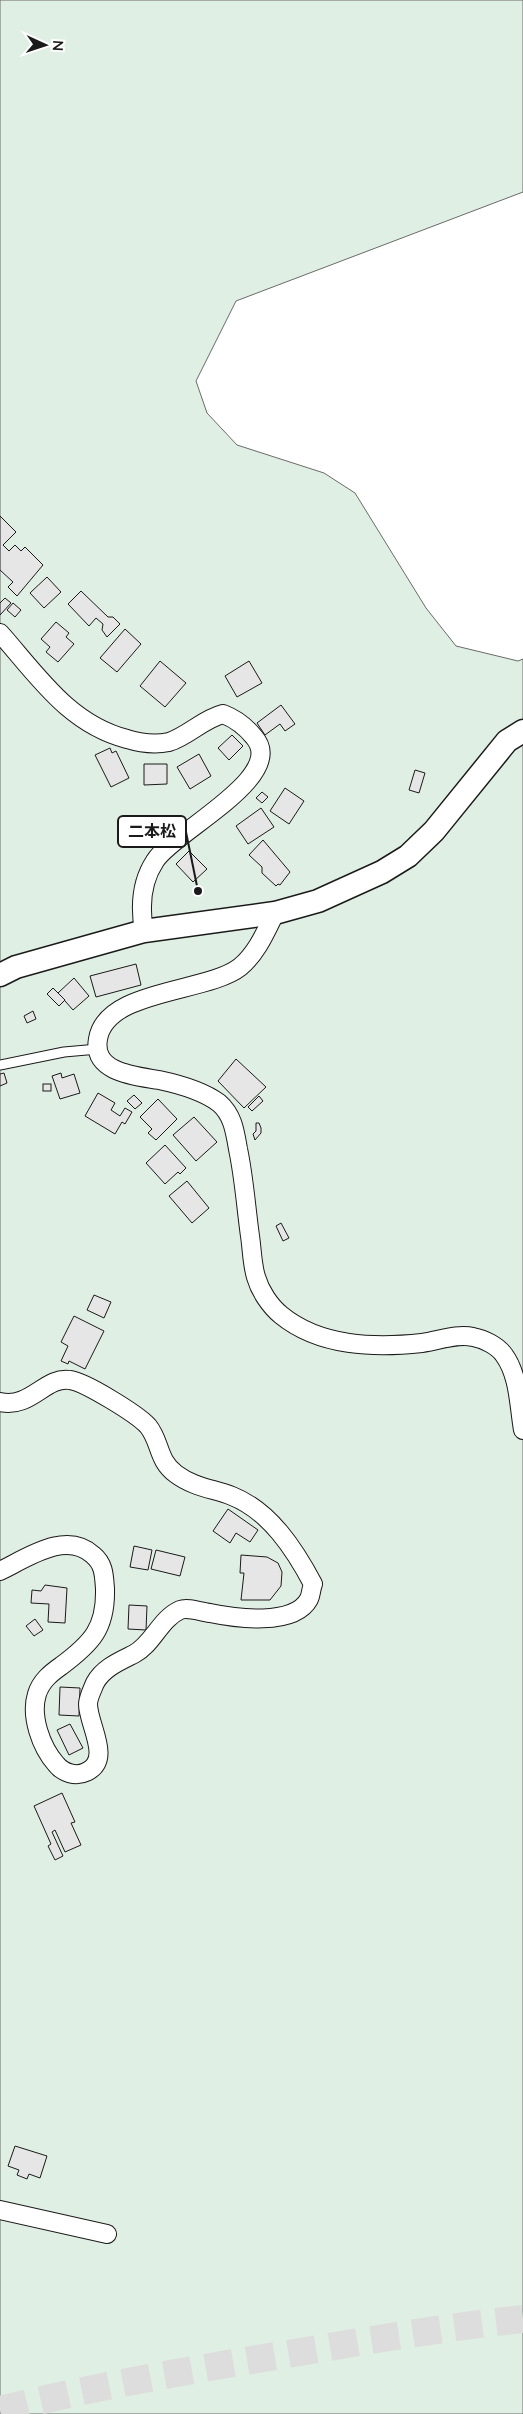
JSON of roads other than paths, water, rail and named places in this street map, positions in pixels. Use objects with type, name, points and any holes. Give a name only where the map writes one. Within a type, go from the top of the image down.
[{"type":"street","points":[[0,633],[64,705],[91,726],[118,737],[143,744],[169,742],[215,716],[224,714],[246,727],[260,743],[260,763],[248,782],[155,860],[145,884],[141,912],[144,931]]},
{"type":"street","points":[[0,975],[16,967],[144,931],[275,913],[318,901],[382,872],[408,856],[434,831],[507,741],[523,731]]},
{"type":"street","points":[[275,913],[260,944],[240,967],[224,975],[120,1010],[107,1019],[98,1038],[98,1049],[102,1060],[114,1069],[129,1075],[192,1090],[218,1103],[230,1116],[240,1160],[256,1277],[270,1304],[281,1315],[318,1336],[340,1342],[384,1345],[466,1336],[491,1344],[504,1355],[513,1372],[523,1430]]},
{"type":"street","points":[[0,1402],[15,1404],[25,1401],[58,1382],[69,1379],[82,1383],[111,1399],[148,1427],[163,1463],[177,1475],[205,1489],[233,1496],[278,1530],[288,1541],[312,1584],[309,1600],[298,1609],[267,1620],[234,1618],[182,1609],[170,1616],[153,1638],[136,1653],[114,1663],[96,1682],[88,1703],[99,1747],[98,1760],[96,1766],[88,1771],[74,1774],[61,1769],[49,1754],[40,1736],[34,1704],[37,1692],[47,1676],[66,1662],[101,1628],[105,1598],[104,1573],[99,1560],[91,1552],[80,1545],[63,1544],[0,1571]]},
{"type":"street","points":[[0,2210],[107,2234]]},
{"type":"lane","points":[[0,1065],[64,1052],[98,1049]]},
{"type":"tunnel","points":[[0,2410],[109,2386],[220,2365],[408,2334],[523,2319]]},
{"type":"place","name":"二本松","points":[[198,891]]}]
